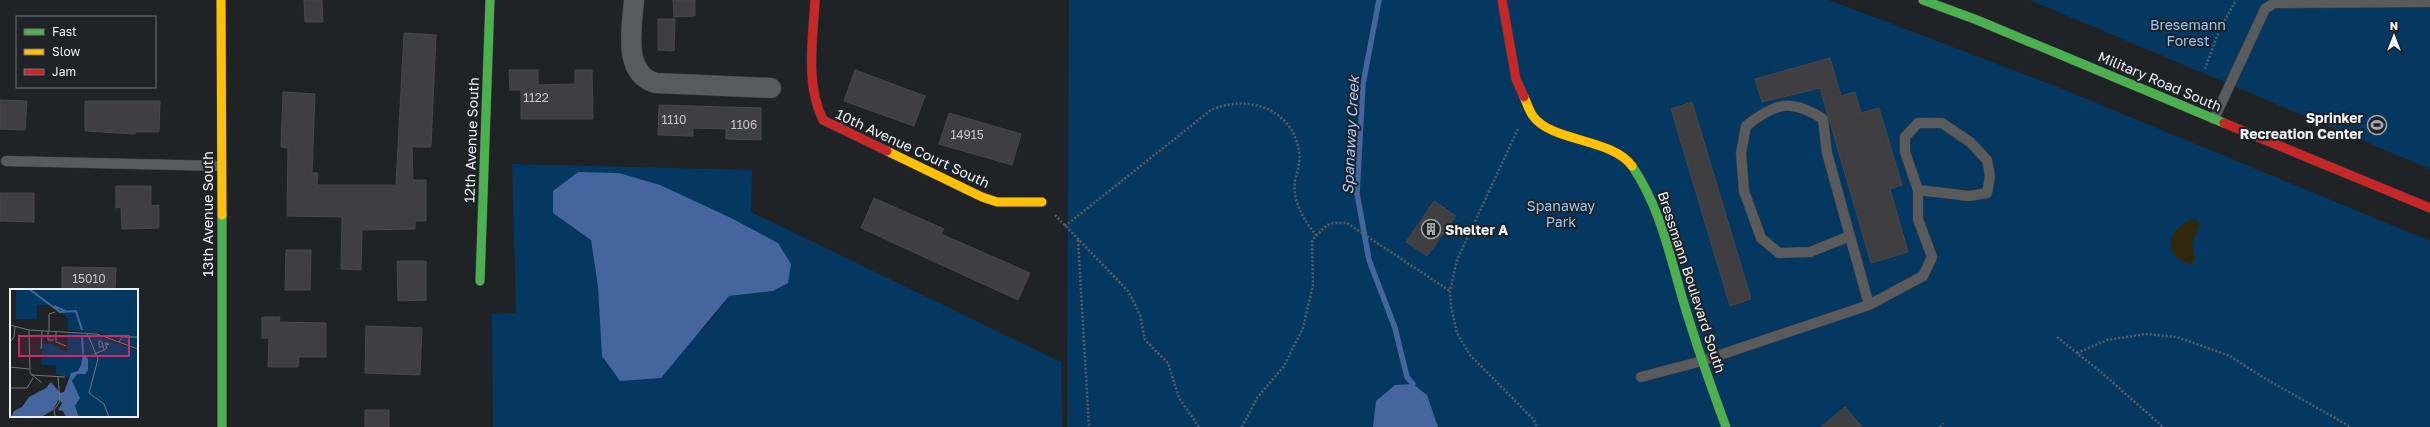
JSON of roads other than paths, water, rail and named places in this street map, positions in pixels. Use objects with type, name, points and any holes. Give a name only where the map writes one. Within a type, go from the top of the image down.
[{"type":"street","name":"13th Avenue South","points":[[221,0],[222,427]]},
{"type":"street","name":"12th Avenue South","points":[[480,281],[490,0]]},
{"type":"street","points":[[634,0],[632,58],[642,77],[647,81],[656,83],[771,88]]},
{"type":"street","name":"10th Avenue Court South","points":[[815,0],[813,95],[818,113],[823,120],[982,197],[997,202],[1042,202]]},
{"type":"street","name":"Bressmann Boulevard South","points":[[1502,0],[1516,79],[1532,117],[1550,129],[1607,149],[1626,159],[1643,182],[1655,208],[1702,361],[1726,427]]},
{"type":"street","name":"Military Road South","points":[[1923,0],[1984,22],[2430,208]]},
{"type":"lane","points":[[2214,119],[2265,8],[2274,2],[2430,2]]},
{"type":"lane","points":[[1850,236],[1810,252],[1779,253],[1761,238],[1744,191],[1741,153],[1746,126],[1765,111],[1787,104],[1807,108],[1823,118],[1827,153],[1850,236],[1869,305]]},
{"type":"lane","points":[[1641,377],[1702,361],[1869,305],[1923,276],[1932,258],[1918,219],[1918,190],[1905,152],[1905,137],[1918,123],[1942,123],[1970,142],[1986,160],[1990,177],[1987,193],[1969,196],[1918,190]]},
{"type":"lane","points":[[6,161],[221,166]]},
{"type":"waterway","name":"Spanaway Creek","points":[[1379,0],[1363,84],[1357,193],[1369,260],[1395,328],[1407,377],[1413,384]]},
{"type":"place","name":"Sprinker Recreation Center","points":[[2377,125]]},
{"type":"place","name":"Shelter A","points":[[1431,229]]},
{"type":"park label","name":"Bresemann Forest","points":[[2188,32]]},
{"type":"park label","name":"Spanaway Park","points":[[1561,214]]}]
